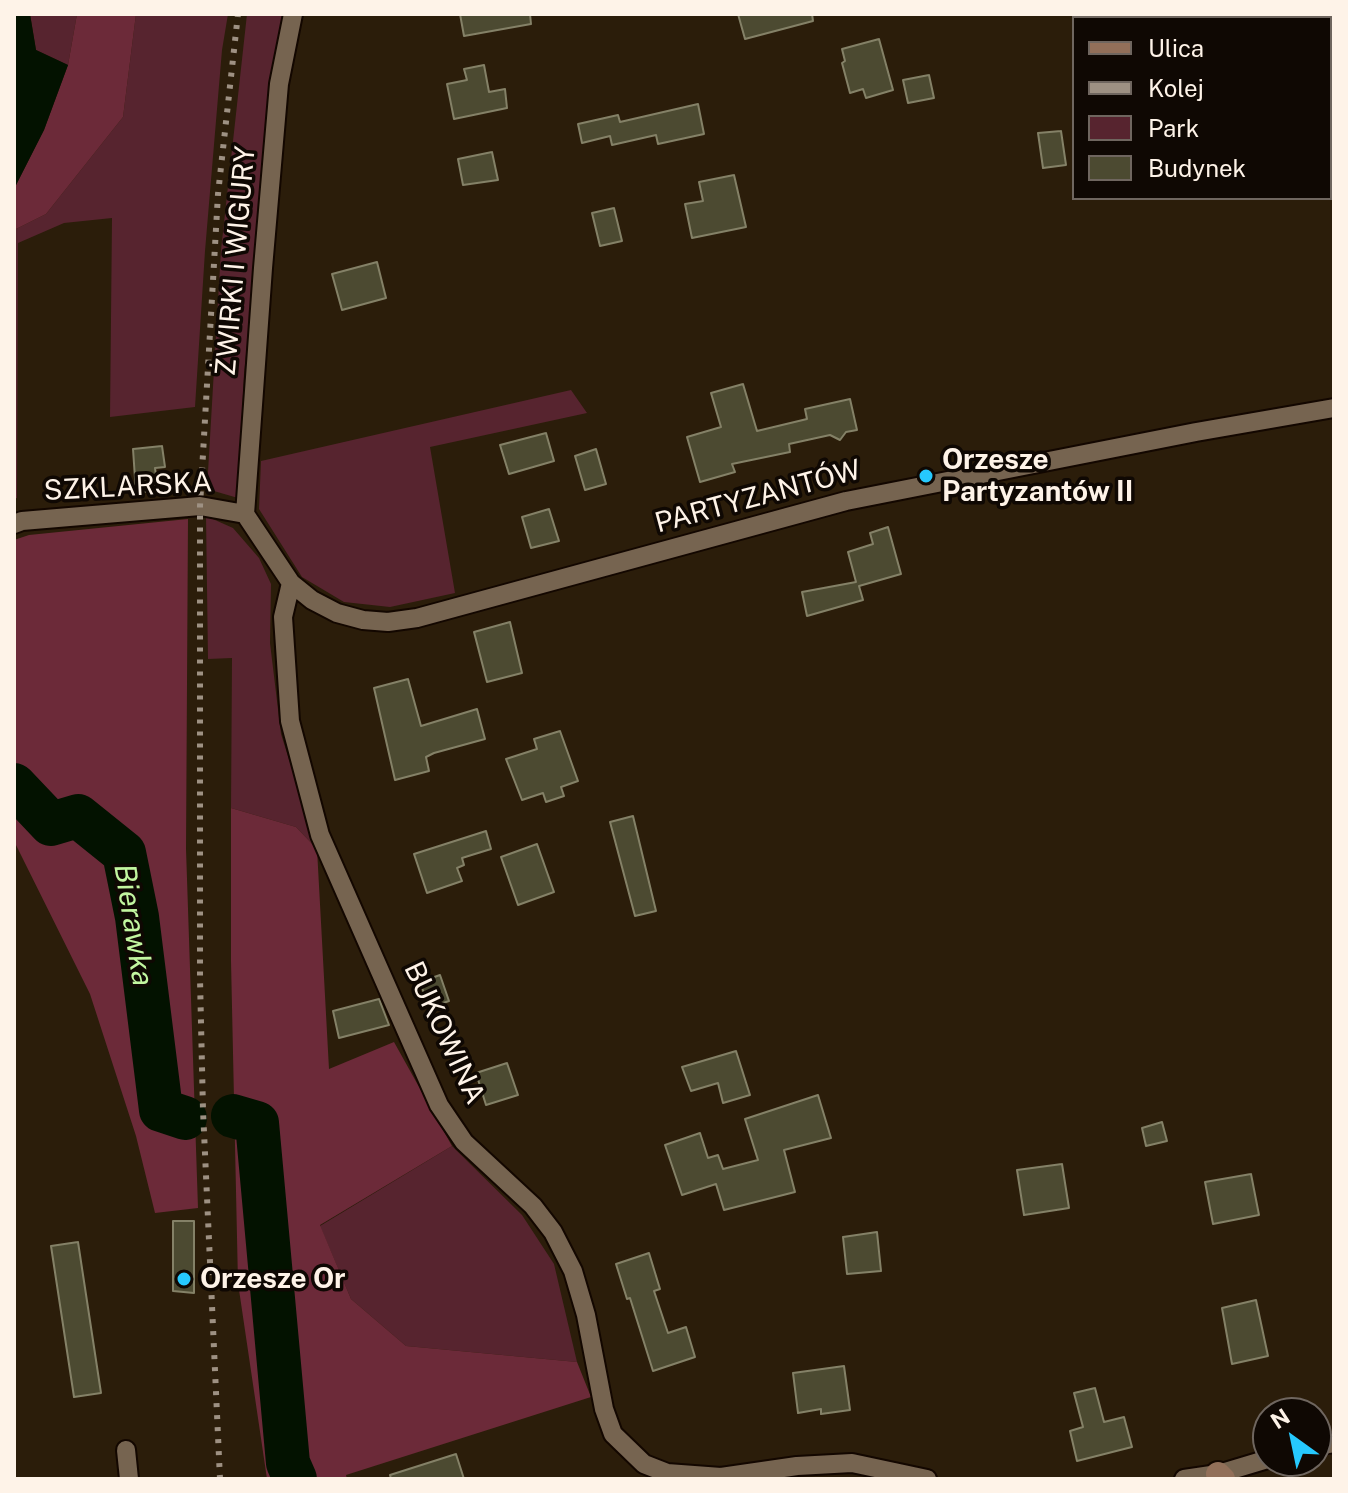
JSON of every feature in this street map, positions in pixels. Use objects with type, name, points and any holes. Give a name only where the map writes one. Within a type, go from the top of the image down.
[{"type":"street","name":"ŻWIRKI I WIGURY","points":[[245,514],[278,99],[293,14]]},
{"type":"street","name":"PARTYZANTÓW","points":[[245,514],[291,583],[312,600],[337,613],[388,622],[417,618],[846,501],[1334,408]]},
{"type":"street","name":"SZKLARSKA","points":[[14,524],[200,506],[245,514]]},
{"type":"street","name":"BUKOWINA","points":[[291,583],[283,617],[290,721],[320,835],[439,1105],[464,1142],[533,1206],[553,1232],[573,1271],[586,1315],[604,1409],[613,1434],[644,1464],[667,1473],[721,1477],[797,1466],[852,1463],[927,1479]]},
{"type":"street","points":[[126,1450],[129,1479]]},
{"type":"street","points":[[1184,1479],[1220,1476],[1252,1465]]},
{"type":"green space","points":[[30,14],[77,14],[68,65],[36,50]]},
{"type":"green space","points":[[136,14],[228,14],[222,50],[205,251],[195,407],[110,417],[112,218],[64,223],[18,243],[17,498],[14,499],[14,230],[46,214],[123,117]]},
{"type":"green space","points":[[247,14],[287,14],[276,63],[244,374],[238,498],[207,489],[221,250]]},
{"type":"green space","points":[[571,390],[587,413],[430,447],[455,593],[390,607],[344,602],[302,577],[259,509],[261,461]]},
{"type":"green space","points":[[206,516],[233,528],[259,558],[271,584],[270,643],[281,734],[317,849],[296,827],[231,808],[232,658],[208,659]]},
{"type":"green space","points":[[452,1146],[522,1215],[554,1264],[577,1362],[406,1346],[351,1299],[320,1226]]},
{"type":"shaded area","points":[[14,14],[30,14],[36,50],[68,65],[44,130],[14,189]]},
{"type":"shaded area","points":[[77,14],[136,14],[123,117],[46,214],[14,230],[14,189],[44,130],[68,65]]},
{"type":"shaded area","points":[[188,519],[186,849],[198,1208],[155,1213],[136,1136],[90,994],[14,841],[14,540],[29,535]]},
{"type":"shaded area","points":[[231,808],[296,827],[317,849],[329,1069],[394,1042],[452,1146],[320,1225],[351,1299],[406,1346],[577,1362],[591,1397],[346,1475],[347,1479],[267,1479],[238,1283]]},
{"type":"building","points":[[460,14],[530,14],[531,24],[464,36]]},
{"type":"building","points":[[738,14],[812,14],[813,21],[745,39]]},
{"type":"building","points":[[879,39],[893,90],[866,98],[863,89],[850,93],[842,63],[845,61],[842,49]]},
{"type":"building","points":[[484,65],[489,92],[505,89],[507,108],[454,119],[447,84],[467,80],[464,69]]},
{"type":"building","points":[[929,75],[934,98],[908,103],[903,80]]},
{"type":"building","points":[[698,104],[704,134],[658,144],[656,135],[612,145],[610,136],[582,143],[578,124],[618,115],[620,122]]},
{"type":"building","points":[[1061,131],[1066,165],[1043,168],[1038,133]]},
{"type":"building","points":[[492,152],[498,180],[463,185],[458,159]]},
{"type":"building","points":[[734,175],[746,227],[692,238],[685,204],[703,201],[699,182]]},
{"type":"building","points":[[614,208],[622,241],[600,246],[592,213]]},
{"type":"building","points":[[377,262],[386,298],[342,310],[332,274]]},
{"type":"building","points":[[743,384],[757,431],[807,419],[805,409],[850,399],[857,430],[846,432],[840,440],[830,435],[789,444],[790,452],[732,464],[735,472],[700,482],[687,437],[721,427],[711,393]]},
{"type":"building","points":[[546,433],[554,461],[509,474],[500,445]]},
{"type":"building","points":[[162,446],[165,467],[155,468],[158,490],[136,493],[133,449]]},
{"type":"building","points":[[596,449],[606,484],[585,490],[575,456]]},
{"type":"building","points":[[549,509],[559,541],[531,548],[522,517]]},
{"type":"building","points":[[888,527],[901,574],[859,586],[863,600],[807,616],[802,592],[856,582],[848,552],[873,544],[870,533]]},
{"type":"building","points":[[510,622],[522,673],[487,682],[474,632]]},
{"type":"building","points":[[408,679],[421,726],[477,709],[485,739],[434,753],[426,757],[429,771],[395,780],[374,688]]},
{"type":"building","points":[[560,731],[578,781],[561,787],[564,796],[546,802],[543,793],[522,800],[506,759],[537,749],[534,739]]},
{"type":"building","points":[[633,816],[656,911],[635,916],[610,822]]},
{"type":"building","points":[[486,831],[491,849],[462,858],[464,865],[457,868],[462,881],[427,893],[414,854]]},
{"type":"building","points":[[537,844],[554,892],[518,905],[501,857]]},
{"type":"building","points":[[440,975],[449,1001],[429,1008],[420,982]]},
{"type":"building","points":[[379,999],[389,1025],[339,1038],[333,1011]]},
{"type":"building","points":[[736,1051],[750,1095],[723,1103],[718,1083],[691,1091],[682,1067]]},
{"type":"building","points":[[507,1063],[518,1095],[486,1105],[476,1073]]},
{"type":"building","points":[[818,1095],[831,1138],[784,1150],[795,1192],[724,1210],[716,1184],[682,1195],[665,1145],[700,1133],[708,1158],[718,1155],[723,1169],[758,1160],[745,1119]]},
{"type":"building","points":[[1162,1122],[1167,1141],[1146,1146],[1142,1128]]},
{"type":"building","points":[[1062,1164],[1069,1208],[1024,1215],[1017,1170]]},
{"type":"building","points":[[1251,1174],[1259,1215],[1213,1224],[1205,1182]]},
{"type":"building","points":[[173,1221],[194,1221],[194,1293],[173,1291]]},
{"type":"building","points":[[877,1232],[881,1271],[847,1274],[843,1237]]},
{"type":"building","points":[[78,1242],[101,1393],[74,1397],[51,1246]]},
{"type":"building","points":[[649,1253],[660,1289],[654,1291],[668,1333],[686,1327],[695,1357],[653,1371],[616,1264]]},
{"type":"building","points":[[1256,1300],[1268,1356],[1232,1364],[1222,1308]]},
{"type":"building","points":[[844,1366],[850,1410],[821,1414],[821,1409],[798,1413],[793,1373]]},
{"type":"building","points":[[1095,1388],[1104,1422],[1124,1417],[1132,1447],[1077,1461],[1070,1431],[1083,1427],[1074,1393]]},
{"type":"building","points":[[456,1454],[464,1479],[391,1479],[390,1475]]},
{"type":"waterway","name":"Bierawka","points":[[14,785],[51,824],[78,816],[124,853],[137,917],[161,1110],[185,1118]]},
{"type":"waterway","name":"Bierawka","points":[[233,1116],[257,1123],[288,1463],[295,1479]]},
{"type":"railway","points":[[220,1479],[200,979],[200,506],[218,194],[238,14]]},
{"type":"place","name":"Orzesze Partyzantów II","points":[[926,476]]},
{"type":"place","name":"Orzesze Or","points":[[184,1279]]}]
